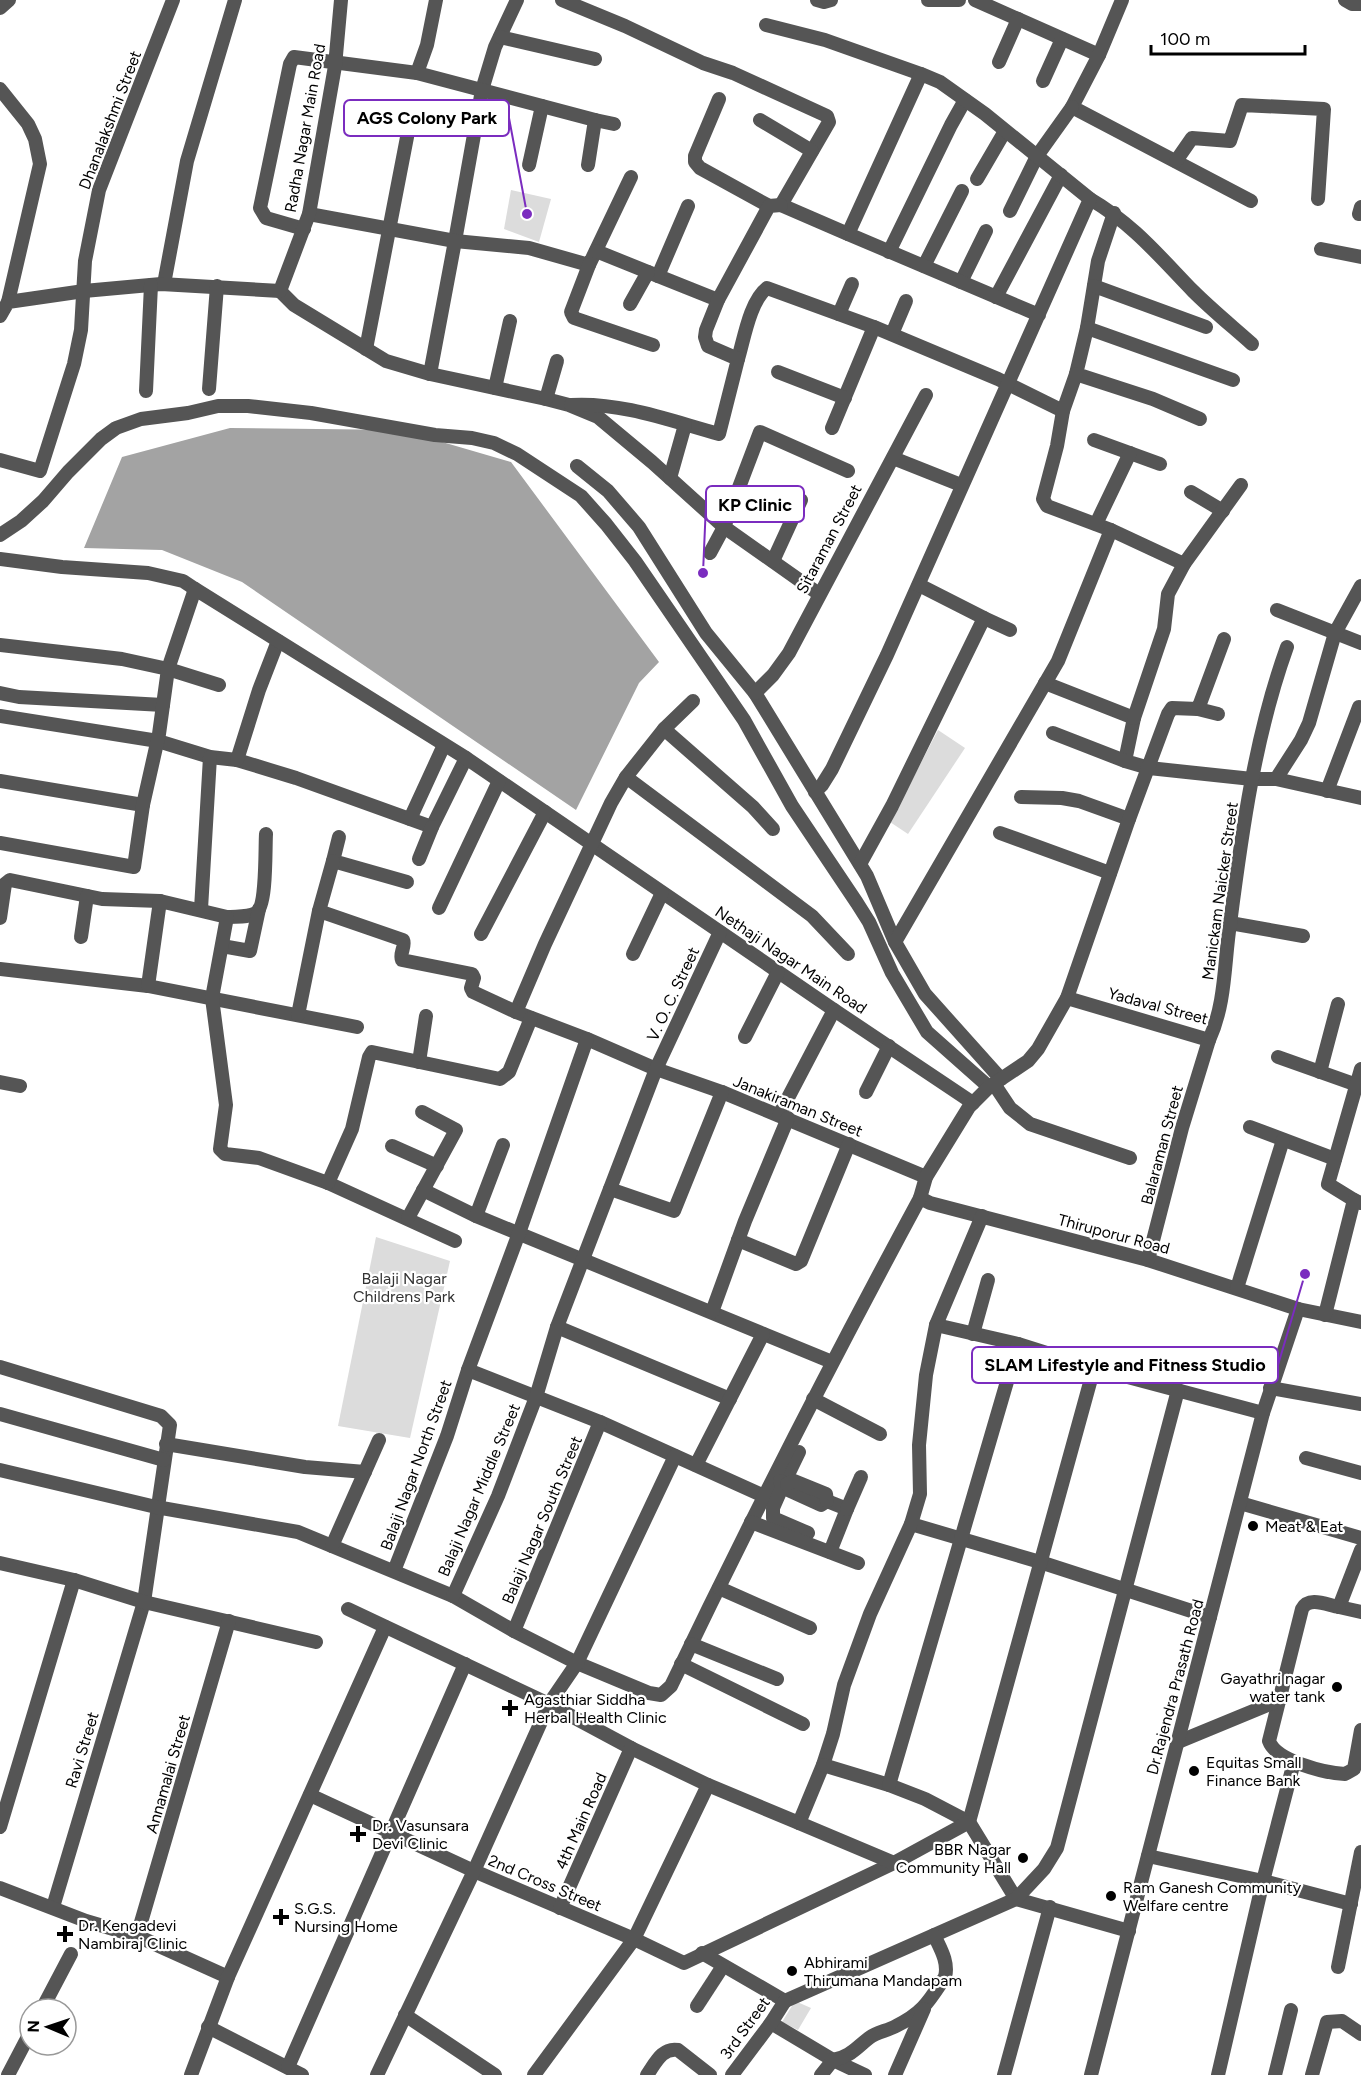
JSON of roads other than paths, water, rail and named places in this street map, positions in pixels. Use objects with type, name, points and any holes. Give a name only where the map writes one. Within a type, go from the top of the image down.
[{"type":"street","points":[[0,8],[9,0]]},
{"type":"street","name":"Dhanalakshmi Street","points":[[40,471],[74,364],[81,330],[85,261],[99,190],[173,0]]},
{"type":"street","points":[[146,391],[158,284],[187,161],[235,0]]},
{"type":"street","name":"Radha Nagar Main Road","points":[[280,291],[309,214],[335,63],[341,0]]},
{"type":"street","points":[[417,73],[427,45],[436,0]]},
{"type":"street","points":[[430,374],[482,90],[500,37],[517,0]]},
{"type":"street","points":[[562,0],[827,116],[829,122],[718,300],[705,330],[708,346],[738,359]]},
{"type":"street","points":[[817,0],[824,2],[831,0]]},
{"type":"street","points":[[928,0],[959,0]]},
{"type":"street","points":[[975,0],[1099,55]]},
{"type":"street","points":[[1010,211],[1037,156],[1072,107],[1099,55],[1122,0]]},
{"type":"street","points":[[1345,0],[1352,4],[1361,4]]},
{"type":"street","points":[[999,62],[1018,19]]},
{"type":"street","points":[[765,25],[825,40],[940,82],[1090,199],[1114,213],[1146,240],[1195,294],[1252,344]]},
{"type":"street","points":[[500,37],[595,59]]},
{"type":"street","points":[[1044,81],[1062,39]]},
{"type":"street","points":[[304,229],[266,218],[260,208],[294,57],[417,73],[614,124]]},
{"type":"street","points":[[848,234],[921,74]]},
{"type":"street","points":[[0,89],[28,124],[35,139],[40,164],[8,302],[0,316]]},
{"type":"street","points":[[719,99],[694,156],[700,168],[775,206],[848,234],[1039,315]]},
{"type":"street","points":[[889,252],[965,100]]},
{"type":"street","points":[[1176,161],[1192,138],[1230,141],[1242,105],[1324,109],[1318,199]]},
{"type":"street","points":[[529,165],[542,106]]},
{"type":"street","points":[[1072,107],[1251,201]]},
{"type":"street","points":[[588,165],[595,120]]},
{"type":"street","points":[[760,120],[812,151]]},
{"type":"street","points":[[977,179],[1005,131]]},
{"type":"street","points":[[366,349],[408,132]]},
{"type":"street","points":[[996,297],[1061,175]]},
{"type":"street","points":[[631,177],[589,265],[571,312],[574,318],[653,345]]},
{"type":"street","points":[[924,266],[962,191]]},
{"type":"street","points":[[814,792],[822,785],[832,769],[919,585],[1090,199]]},
{"type":"street","points":[[630,304],[653,274],[688,206]]},
{"type":"street","points":[[1114,213],[1098,261],[1087,328],[1076,374],[1063,411],[1057,446],[1043,499],[1047,506],[1111,530],[1184,564]]},
{"type":"street","points":[[309,214],[455,241],[529,248],[589,265]]},
{"type":"street","points":[[961,282],[986,231]]},
{"type":"street","points":[[1321,249],[1361,257]]},
{"type":"street","points":[[596,251],[718,300]]},
{"type":"street","points":[[8,302],[84,291],[158,284],[280,291],[294,305],[386,361],[430,374],[569,405],[598,417],[670,478],[724,528],[819,594]]},
{"type":"street","points":[[839,314],[852,284]]},
{"type":"street","points":[[209,389],[217,286]]},
{"type":"street","points":[[1094,286],[1206,327]]},
{"type":"street","points":[[569,405],[593,404],[619,407],[718,434],[755,304],[767,288],[892,334],[1008,384],[1063,411]]},
{"type":"street","points":[[892,334],[906,301]]},
{"type":"street","points":[[495,388],[510,321]]},
{"type":"street","points":[[832,428],[874,327]]},
{"type":"street","points":[[1087,328],[1233,380]]},
{"type":"street","points":[[546,399],[557,361]]},
{"type":"street","points":[[778,372],[845,398]]},
{"type":"street","points":[[1076,374],[1153,399],[1200,419]]},
{"type":"street","name":"Sitaraman Street","points":[[755,693],[781,665],[926,395]]},
{"type":"street","points":[[0,535],[21,521],[101,439],[116,428],[141,419],[218,406],[248,406],[311,413],[435,435],[472,438],[495,443],[518,454],[580,496],[635,561],[744,720],[772,774],[858,903],[892,973],[927,1032],[995,1083]]},
{"type":"street","points":[[670,478],[685,425]]},
{"type":"street","points":[[710,553],[724,528],[760,432],[848,471]]},
{"type":"street","points":[[1094,440],[1160,464]]},
{"type":"street","points":[[1096,524],[1130,453]]},
{"type":"street","points":[[893,458],[961,486]]},
{"type":"street","points":[[0,460],[40,471],[50,493]]},
{"type":"street","points":[[577,466],[608,491],[639,526],[706,633],[755,693],[867,876],[895,942],[925,994],[995,1083],[1010,1108],[1030,1124],[1130,1158]]},
{"type":"street","points":[[1125,761],[1134,718],[1164,629],[1168,594],[1184,564],[1241,485]]},
{"type":"street","points":[[1191,492],[1223,511]]},
{"type":"street","points":[[773,561],[801,500]]},
{"type":"street","points":[[895,942],[1058,661],[1111,530]]},
{"type":"street","name":"Nethaji Nagar Main Road","points":[[0,559],[62,567],[148,573],[183,581],[466,758],[834,1011],[973,1103]]},
{"type":"street","points":[[919,585],[1010,630]]},
{"type":"street","points":[[1276,779],[1309,723],[1335,633],[1361,586]]},
{"type":"street","points":[[0,843],[134,867],[143,805],[158,741],[168,669],[195,589]]},
{"type":"street","points":[[1277,610],[1361,643]]},
{"type":"street","points":[[860,864],[892,806],[984,618]]},
{"type":"street","points":[[1198,709],[1224,639]]},
{"type":"street","points":[[237,760],[259,690],[279,641]]},
{"type":"street","points":[[0,645],[122,659],[168,669],[219,685]]},
{"type":"street","name":"Manickam Naicker Street","points":[[1221,1007],[1230,923],[1252,779],[1267,710],[1287,647]]},
{"type":"street","points":[[1045,683],[1134,718]]},
{"type":"street","points":[[0,693],[19,697],[162,705]]},
{"type":"street","points":[[516,1012],[611,803],[626,777],[664,729],[693,701]]},
{"type":"street","points":[[1327,791],[1359,707]]},
{"type":"street","points":[[808,1533],[773,1518],[773,1508],[813,1399],[920,1198],[926,1177],[973,1103],[995,1083],[1028,1061],[1038,1050],[1067,998],[1129,819],[1172,708],[1198,709],[1218,714]]},
{"type":"street","points":[[0,716],[158,741],[210,757],[237,760],[296,778],[432,827]]},
{"type":"street","points":[[664,729],[753,807],[773,830]]},
{"type":"street","points":[[1053,733],[1149,768],[1252,779],[1276,779],[1361,798]]},
{"type":"street","points":[[410,819],[444,744]]},
{"type":"street","points":[[201,909],[210,757]]},
{"type":"street","points":[[418,859],[466,758]]},
{"type":"street","points":[[626,777],[812,916],[848,954]]},
{"type":"street","points":[[0,781],[143,805]]},
{"type":"street","points":[[439,908],[499,781]]},
{"type":"street","points":[[1021,797],[1062,798],[1079,801],[1129,819]]},
{"type":"street","points":[[481,934],[545,812]]},
{"type":"street","points":[[1000,833],[1110,873]]},
{"type":"street","points":[[222,946],[250,951],[263,892],[266,834]]},
{"type":"street","points":[[298,1015],[319,911],[339,837]]},
{"type":"street","points":[[333,861],[407,882]]},
{"type":"street","points":[[1,909],[5,884],[10,880],[102,899],[160,901],[227,917],[255,914],[260,909]]},
{"type":"street","points":[[633,954],[662,893]]},
{"type":"street","points":[[81,937],[87,896]]},
{"type":"street","points":[[148,986],[160,901]]},
{"type":"street","name":"Janakiraman Street","points":[[319,911],[403,940],[402,960],[472,974],[473,992],[516,1012],[656,1069],[722,1092],[926,1177]]},
{"type":"street","points":[[227,917],[212,998],[226,1105],[220,1149],[225,1154],[259,1158],[327,1183],[455,1241]]},
{"type":"street","points":[[1230,923],[1303,936]]},
{"type":"street","name":"V. O. C. Street","points":[[584,1260],[656,1069],[720,932]]},
{"type":"street","points":[[0,969],[148,986],[357,1027]]},
{"type":"street","points":[[745,1037],[778,972]]},
{"type":"street","name":"Yadaval Street","points":[[1067,998],[1209,1040],[1221,1007]]},
{"type":"street","points":[[1320,1072],[1338,1004]]},
{"type":"street","points":[[712,1312],[784,1117],[834,1011]]},
{"type":"street","points":[[419,1062],[426,1016]]},
{"type":"street","points":[[327,1183],[352,1130],[370,1054],[377,1052],[495,1079],[504,1077],[509,1072],[531,1018]]},
{"type":"street","name":"Balaji Nagar North Street","points":[[394,1571],[447,1436],[468,1370],[587,1039]]},
{"type":"street","name":"Balaraman Street","points":[[1148,1260],[1182,1128],[1209,1040]]},
{"type":"street","points":[[866,1092],[889,1046]]},
{"type":"street","points":[[1278,1057],[1356,1085]]},
{"type":"street","points":[[1325,1315],[1358,1202],[1328,1184],[1361,1069]]},
{"type":"street","points":[[0,1082],[20,1086]]},
{"type":"street","points":[[610,1189],[674,1211],[722,1092]]},
{"type":"street","points":[[408,1218],[456,1130],[422,1112]]},
{"type":"street","points":[[1250,1127],[1335,1159]]},
{"type":"street","points":[[1237,1288],[1283,1140]]},
{"type":"street","points":[[738,1240],[796,1264],[803,1258],[849,1144]]},
{"type":"street","points":[[476,1216],[503,1145]]},
{"type":"street","points":[[392,1146],[436,1166]]},
{"type":"street","points":[[423,1190],[476,1216],[832,1362]]},
{"type":"street","name":"Thiruporur Road","points":[[920,1198],[930,1203],[1148,1260],[1298,1309],[1361,1322]]},
{"type":"street","points":[[799,1823],[823,1765],[833,1734],[844,1685],[870,1614],[911,1524],[920,1494],[919,1445],[926,1375],[936,1325],[982,1216]]},
{"type":"street","name":"Balaji Nagar Middle Street","points":[[453,1596],[498,1496],[536,1397],[557,1327],[584,1260]]},
{"type":"street","points":[[973,1334],[988,1280]]},
{"type":"street","name":"Dr.Rajendra Prasath Road","points":[[1091,2075],[1263,1413],[1298,1309]]},
{"type":"street","points":[[936,1325],[1018,1344],[1094,1368],[1263,1413]]},
{"type":"street","points":[[557,1327],[730,1399]]},
{"type":"street","points":[[696,1466],[763,1334]]},
{"type":"street","points":[[889,1785],[1018,1344]]},
{"type":"street","name":"Ravi Street","points":[[0,1367],[161,1416],[170,1425],[156,1507],[144,1602],[53,1907]]},
{"type":"street","points":[[702,1953],[894,1863],[969,1822],[1094,1368]]},
{"type":"street","points":[[468,1370],[600,1422],[764,1496]]},
{"type":"street","points":[[1270,1388],[1361,1404]]},
{"type":"street","points":[[702,1953],[785,2001],[1016,1899],[1044,1869],[1057,1848],[1178,1390]]},
{"type":"street","points":[[813,1399],[880,1434]]},
{"type":"street","points":[[0,1414],[164,1460]]},
{"type":"street","name":"Balaji Nagar South Street","points":[[514,1631],[600,1422]]},
{"type":"street","points":[[332,1546],[380,1440]]},
{"type":"street","points":[[166,1444],[306,1467],[365,1472]]},
{"type":"street","points":[[0,1470],[156,1507],[298,1532],[453,1596],[577,1663],[649,1693],[661,1695],[671,1686],[764,1496],[781,1482],[800,1452]]},
{"type":"street","points":[[377,2075],[474,1871],[549,1704],[577,1663],[675,1456]]},
{"type":"street","points":[[1306,1458],[1361,1473]]},
{"type":"street","points":[[830,1552],[861,1477]]},
{"type":"street","points":[[781,1482],[789,1491],[810,1500],[823,1505],[827,1501],[847,1509]]},
{"type":"street","points":[[1240,1503],[1361,1538]]},
{"type":"street","points":[[751,1522],[858,1563]]},
{"type":"street","points":[[911,1524],[1041,1562],[1210,1617]]},
{"type":"street","points":[[1339,1607],[1361,1550]]},
{"type":"street","points":[[0,1563],[74,1580],[144,1602],[316,1642]]},
{"type":"street","points":[[0,1827],[74,1580]]},
{"type":"street","points":[[719,1588],[810,1628]]},
{"type":"street","points":[[1361,1612],[1311,1602],[1304,1605],[1269,1741],[1275,1752],[1294,1762],[1338,1774],[1350,1773],[1357,1762],[1361,1730]]},
{"type":"street","points":[[348,1609],[549,1704],[708,1785],[894,1863]]},
{"type":"street","name":"Annamalai Street","points":[[137,1936],[230,1621]]},
{"type":"street","points":[[191,2075],[228,1977],[385,1627]]},
{"type":"street","points":[[691,1644],[777,1678]]},
{"type":"street","points":[[288,2067],[465,1664]]},
{"type":"street","points":[[681,1665],[802,1724]]},
{"type":"street","points":[[1178,1742],[1280,1700]]},
{"type":"street","name":"4th Main Road","points":[[560,1908],[632,1748]]},
{"type":"street","points":[[1218,2075],[1263,1881],[1294,1762]]},
{"type":"street","points":[[823,1765],[889,1785],[925,1799],[969,1822],[1016,1899],[1129,1931]]},
{"type":"street","points":[[534,2075],[634,1939],[708,1785]]},
{"type":"street","name":"2nd Cross Street","points":[[310,1795],[474,1871],[634,1939],[684,1963],[702,1953]]},
{"type":"street","points":[[1338,1967],[1361,1852]]},
{"type":"street","points":[[1148,1856],[1263,1881],[1351,1904]]},
{"type":"street","points":[[1,1890],[53,1907],[86,1921],[137,1936],[228,1977]]},
{"type":"street","points":[[1004,2075],[1050,1907]]},
{"type":"street","points":[[895,2075],[924,2009],[947,1971],[946,1962],[934,1935]]},
{"type":"street","points":[[48,1997],[70,1954]]},
{"type":"street","points":[[697,2006],[723,1966]]},
{"type":"street","name":"3rd Street","points":[[732,2075],[774,2025],[785,2001]]},
{"type":"street","points":[[821,2075],[833,2060],[845,2058],[858,2050],[869,2038],[908,2020],[924,2009]]},
{"type":"street","points":[[1275,2075],[1291,2010]]},
{"type":"street","points":[[405,2015],[495,2075]]},
{"type":"street","points":[[1312,2075],[1327,2022],[1342,2021],[1361,2034]]},
{"type":"street","points":[[774,2025],[833,2060],[865,2075]]},
{"type":"street","points":[[208,2027],[302,2075]]},
{"type":"street","points":[[646,2075],[663,2053],[673,2049],[678,2050],[710,2075]]},
{"type":"street","points":[[8,2075],[18,2056]]},
{"type":"place","name":"AGS Colony Park","points":[[527,214]]},
{"type":"place","name":"KP Clinic","points":[[703,573]]},
{"type":"place","name":"SLAM Lifestyle and Fitness Studio","points":[[1305,1274]]},
{"type":"place","name":"Meat & Eat","points":[[1253,1526]]},
{"type":"place","name":"Gayathri nagar water tank","points":[[1337,1687]]},
{"type":"place","name":"Agasthiar Siddha Herbal Health Clinic","points":[[510,1708]]},
{"type":"place","name":"Equitas Small Finance Bank","points":[[1194,1771]]},
{"type":"place","name":"Dr. Vasunsara Devi Clinic","points":[[358,1834]]},
{"type":"place","name":"BBR Nagar Community Hall","points":[[1023,1858]]},
{"type":"place","name":"Ram Ganesh Community Welfare centre","points":[[1111,1896]]},
{"type":"place","name":"S.G.S. Nursing Home","points":[[281,1917]]},
{"type":"place","name":"Dr. Kengadevi Nambiraj Clinic","points":[[65,1934]]},
{"type":"place","name":"Abhirami Thirumana Mandapam","points":[[792,1971]]},
{"type":"park label","name":"Balaji Nagar Childrens Park","points":[[404,1287]]}]
